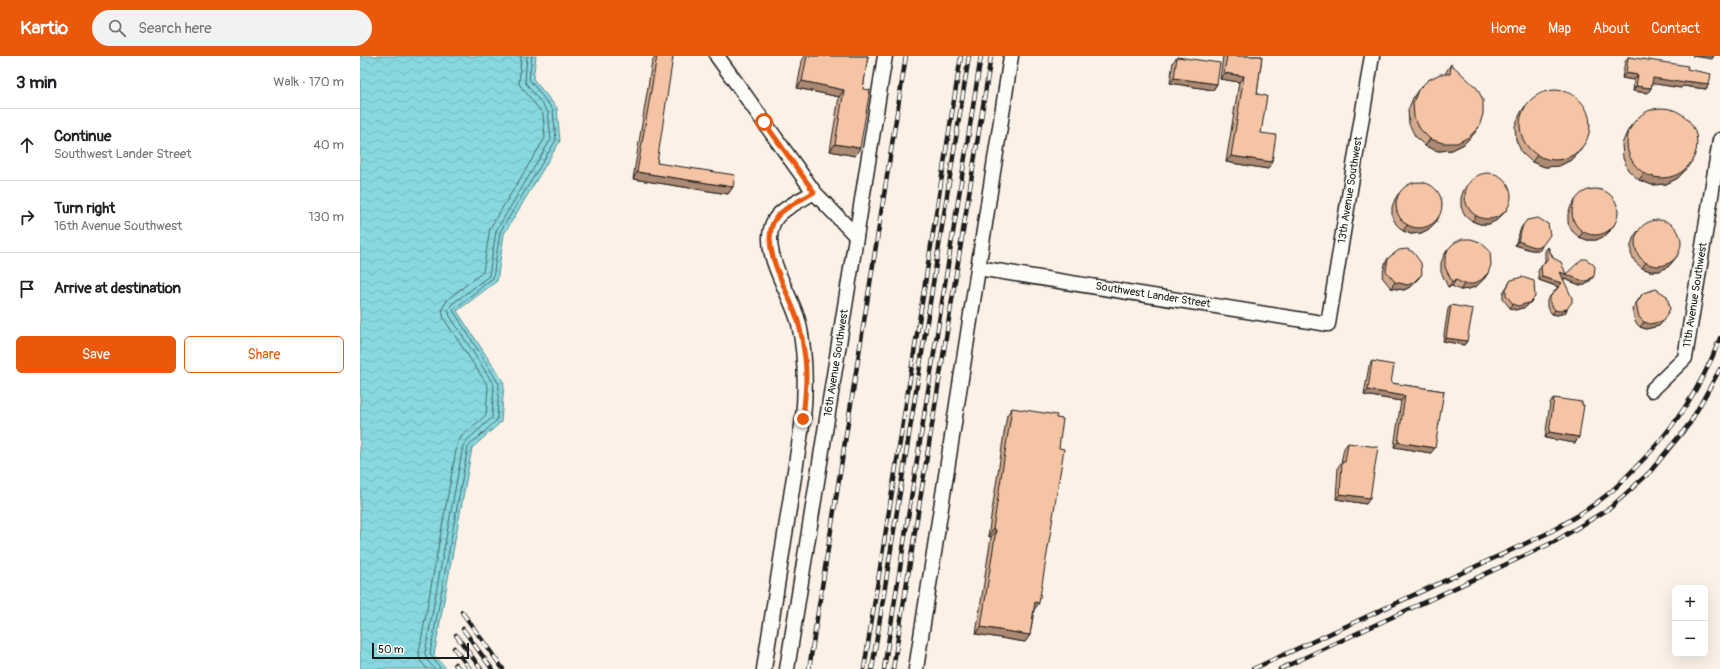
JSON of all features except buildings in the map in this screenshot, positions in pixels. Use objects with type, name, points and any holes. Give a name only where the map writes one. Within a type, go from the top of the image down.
[{"type":"street","points":[[717,56],[814,192],[856,236]]},
{"type":"street","name":"16th Avenue Southwest","points":[[787,669],[885,56]]},
{"type":"street","points":[[916,669],[1011,56]]},
{"type":"street","name":"13th Avenue Southwest","points":[[1328,324],[1372,56]]},
{"type":"street","name":"11th Avenue Southwest","points":[[1652,390],[1685,358],[1720,140]]},
{"type":"street","points":[[764,669],[803,419],[805,391],[805,354],[799,322],[771,254],[770,235],[773,222],[781,213],[814,192]]},
{"type":"street","name":"Southwest Lander Street","points":[[978,268],[1328,324]]},
{"type":"water","points":[[360,56],[536,56],[533,79],[557,108],[560,141],[504,234],[497,281],[457,311],[504,383],[501,422],[472,448],[434,655],[445,667],[444,669],[360,669]]},
{"type":"railway","points":[[809,669],[906,56]]},
{"type":"railway","points":[[864,669],[961,56]]},
{"type":"railway","points":[[872,669],[969,56]]},
{"type":"railway","points":[[884,669],[981,56]]},
{"type":"railway","points":[[893,669],[991,56]]},
{"type":"railway","points":[[1253,669],[1546,534],[1593,505],[1611,492],[1660,441],[1672,426],[1704,375],[1720,338]]},
{"type":"railway","points":[[1280,669],[1554,542],[1610,508],[1649,473],[1690,423],[1720,369]]},
{"type":"railway","points":[[462,612],[503,669]]},
{"type":"railway","points":[[463,629],[492,669]]},
{"type":"railway","points":[[456,635],[481,669]]},
{"type":"railway","points":[[454,648],[470,669]]},
{"type":"railway","points":[[455,664],[459,669]]},
{"type":"route","points":[[764,122],[814,192],[781,213],[773,222],[770,235],[771,254],[799,322],[805,354],[803,419]]}]
